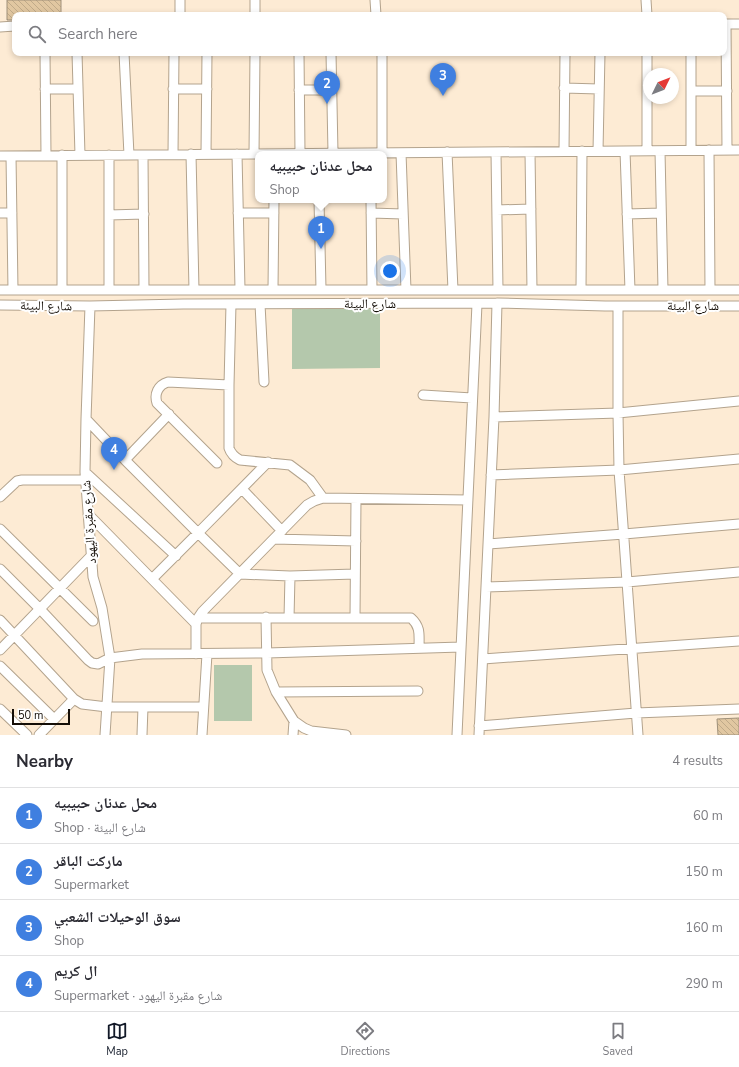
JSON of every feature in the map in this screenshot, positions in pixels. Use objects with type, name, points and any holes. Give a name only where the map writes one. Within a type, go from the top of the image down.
[{"type":"street","points":[[180,0],[180,12]]},
{"type":"street","points":[[255,0],[255,12]]},
{"type":"street","points":[[375,0],[376,12]]},
{"type":"street","points":[[646,0],[647,12]]},
{"type":"street","points":[[727,24],[739,24]]},
{"type":"street","points":[[0,26],[12,26]]},
{"type":"street","points":[[45,56],[46,155]]},
{"type":"street","points":[[77,56],[80,155]]},
{"type":"street","points":[[124,56],[128,155]]},
{"type":"street","points":[[173,154],[174,56]]},
{"type":"street","points":[[206,154],[207,56]]},
{"type":"street","points":[[0,156],[254,154],[255,56]]},
{"type":"street","points":[[299,56],[300,151]]},
{"type":"street","points":[[331,56],[333,151]]},
{"type":"street","points":[[382,56],[382,151]]},
{"type":"street","points":[[564,56],[564,151]]},
{"type":"street","points":[[598,151],[600,56]]},
{"type":"street","points":[[647,56],[647,151]]},
{"type":"street","points":[[691,56],[691,150]]},
{"type":"street","points":[[726,56],[727,150]]},
{"type":"street","points":[[564,88],[599,89]]},
{"type":"street","points":[[45,89],[78,89]]},
{"type":"street","points":[[173,89],[207,89]]},
{"type":"street","points":[[300,90],[332,90]]},
{"type":"street","points":[[691,91],[727,91]]},
{"type":"street","points":[[709,150],[710,290]]},
{"type":"street","points":[[387,153],[739,150]]},
{"type":"street","points":[[581,290],[582,151]]},
{"type":"street","points":[[624,151],[630,290]]},
{"type":"street","points":[[660,151],[663,290]]},
{"type":"street","points":[[447,152],[453,290]]},
{"type":"street","points":[[496,152],[498,290]]},
{"type":"street","points":[[530,152],[532,290]]},
{"type":"street","points":[[401,153],[406,290]]},
{"type":"street","points":[[191,154],[194,290]]},
{"type":"street","points":[[236,154],[240,289]]},
{"type":"street","points":[[62,155],[62,290]]},
{"type":"street","points":[[109,155],[109,290]]},
{"type":"street","points":[[144,155],[144,290]]},
{"type":"street","points":[[11,156],[13,290]]},
{"type":"street","points":[[273,289],[274,203]]},
{"type":"street","points":[[319,203],[321,289]]},
{"type":"street","points":[[371,203],[372,290]]},
{"type":"street","points":[[497,210],[531,209]]},
{"type":"street","points":[[0,213],[12,213]]},
{"type":"street","points":[[238,213],[274,213]]},
{"type":"street","points":[[371,213],[403,214]]},
{"type":"street","points":[[627,214],[661,213]]},
{"type":"street","points":[[109,215],[144,214]]},
{"type":"street","name":"شارع البيئة","points":[[0,290],[739,290]]},
{"type":"street","points":[[182,290],[182,304]]},
{"type":"street","points":[[497,303],[492,475],[479,731],[636,713],[739,709]]},
{"type":"street","name":"شارع البيئة","points":[[0,305],[90,306],[182,304],[497,303],[618,306],[739,306]]},
{"type":"street","points":[[231,304],[229,448],[236,458],[240,460],[290,465],[310,480],[324,498]]},
{"type":"street","points":[[260,304],[264,382]]},
{"type":"street","points":[[457,735],[477,304]]},
{"type":"street","name":"شارع مقبرة اليهود","points":[[90,306],[86,419],[86,476],[91,556],[94,576],[102,608],[110,658],[105,735]]},
{"type":"street","points":[[618,306],[619,470],[638,735]]},
{"type":"street","points":[[217,463],[157,403],[155,398],[156,393],[164,383],[168,382],[229,385]]},
{"type":"street","points":[[423,395],[472,398]]},
{"type":"street","points":[[494,417],[618,413],[739,401]]},
{"type":"street","points":[[125,460],[169,414]]},
{"type":"street","points":[[86,419],[125,460],[240,574],[290,576],[356,574]]},
{"type":"street","points":[[492,475],[619,470],[739,460]]},
{"type":"street","points":[[152,579],[268,462]]},
{"type":"street","points":[[0,497],[17,481],[86,476],[176,556]]},
{"type":"street","points":[[242,489],[282,531]]},
{"type":"street","points":[[196,654],[197,621],[274,539],[314,501],[324,498],[468,500]]},
{"type":"street","points":[[355,618],[356,499]]},
{"type":"street","points":[[88,514],[152,579],[197,621],[266,617],[411,618],[419,626],[419,648]]},
{"type":"street","points":[[488,544],[739,524]]},
{"type":"street","points":[[0,529],[93,621]]},
{"type":"street","points":[[274,539],[356,541]]},
{"type":"street","points":[[0,650],[91,556]]},
{"type":"street","points":[[0,569],[92,663],[98,664],[110,658],[142,654],[267,653],[461,647]]},
{"type":"street","points":[[486,587],[627,582],[739,572]]},
{"type":"street","points":[[289,618],[290,576]]},
{"type":"street","points":[[266,617],[267,670],[276,692],[294,721],[311,731],[346,735]]},
{"type":"street","points":[[0,620],[74,699],[82,704],[107,707],[203,707]]},
{"type":"street","points":[[483,659],[739,641]]},
{"type":"street","points":[[202,735],[207,654]]},
{"type":"street","points":[[0,666],[54,719]]},
{"type":"street","points":[[276,692],[418,691]]},
{"type":"street","points":[[39,735],[74,699]]},
{"type":"street","points":[[142,735],[143,707]]},
{"type":"street","points":[[0,709],[27,735]]},
{"type":"street","points":[[294,721],[294,735]]},
{"type":"green space","points":[[292,304],[380,304],[380,368],[292,369]]},
{"type":"green space","points":[[214,665],[252,665],[252,721],[214,721]]},
{"type":"building","points":[[7,0],[61,0],[61,12],[12,12],[12,20],[7,20]]},
{"type":"building","points":[[739,718],[739,735],[718,735],[717,719]]},
{"type":"place","name":"سوق الوحيلات الشعبي","points":[[443,96]]},
{"type":"place","name":"ماركت الباقر","points":[[327,104]]},
{"type":"place","name":"محل عدنان حبيبيه","points":[[321,249]]},
{"type":"place","name":"ال كريم","points":[[114,470]]}]
